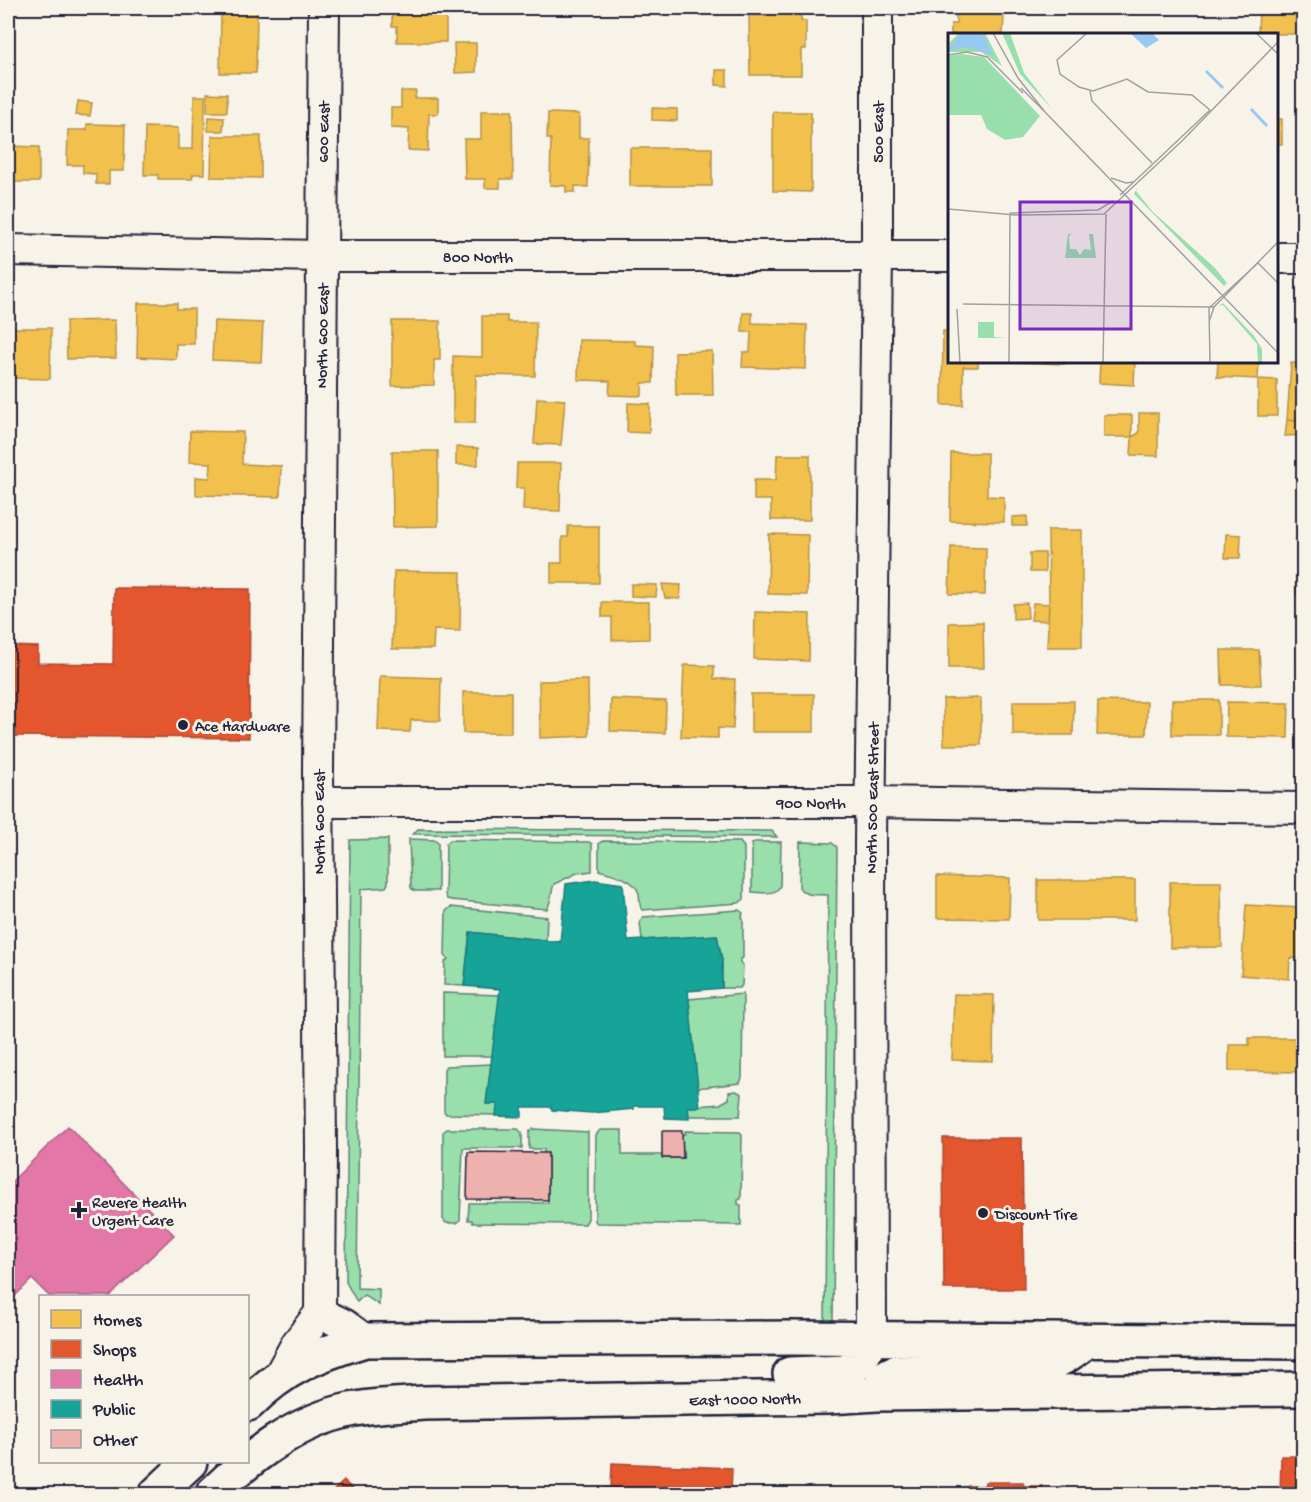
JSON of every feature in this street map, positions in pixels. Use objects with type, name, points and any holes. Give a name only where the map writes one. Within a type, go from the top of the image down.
[{"type":"main road","points":[[657,1399],[683,1386],[739,1375],[847,1372],[860,1361],[871,1339]]},
{"type":"main road","points":[[249,1403],[279,1376],[320,1354],[365,1340],[871,1339],[1304,1342]]},
{"type":"main road","points":[[877,1394],[885,1378],[905,1368],[1045,1365],[1068,1355],[1085,1342]]},
{"type":"main road","name":"East 1000 North","points":[[249,1461],[306,1424],[349,1410],[424,1403],[1304,1389]]},
{"type":"main road","points":[[156,1494],[188,1463]]},
{"type":"main road","name":"East 1000 North","points":[[212,1494],[246,1463]]},
{"type":"street","name":"600 East","points":[[321,256],[324,8]]},
{"type":"street","name":"500 East","points":[[877,8],[877,256]]},
{"type":"street","name":"800 North","points":[[8,250],[321,256],[948,256]]},
{"type":"street","name":"North 600 East","points":[[320,1313],[318,802],[321,256]]},
{"type":"street","name":"North 500 East Street","points":[[871,1339],[871,802],[877,256]]},
{"type":"street","points":[[1278,258],[1304,258]]},
{"type":"street","name":"900 North","points":[[318,802],[871,802],[1304,808]]},
{"type":"street","points":[[279,1376],[297,1343],[320,1313],[343,1324],[365,1340]]},
{"type":"green space","points":[[418,829],[772,831],[777,837],[413,834]]},
{"type":"green space","points":[[388,839],[388,883],[386,887],[361,889],[357,1288],[379,1289],[379,1305],[364,1295],[357,1302],[346,1282],[350,840]]},
{"type":"green space","points":[[409,839],[434,840],[438,843],[438,891],[415,891],[411,888]]},
{"type":"green space","points":[[450,840],[589,842],[592,844],[592,871],[577,873],[554,884],[547,909],[451,900],[447,899],[445,894],[446,844]]},
{"type":"green space","points":[[603,841],[740,842],[744,847],[744,899],[739,903],[642,910],[638,891],[631,883],[599,870],[599,843]]},
{"type":"green space","points":[[781,842],[780,886],[775,891],[752,892],[752,844]]},
{"type":"green space","points":[[800,842],[832,843],[837,847],[833,1323],[825,1326],[828,895],[808,894],[799,887]]},
{"type":"green space","points":[[451,907],[547,917],[546,940],[470,932],[464,986],[444,985],[445,962],[448,959],[445,956],[446,911]]},
{"type":"green space","points":[[739,910],[743,913],[743,958],[740,959],[740,963],[743,965],[740,988],[722,988],[722,960],[717,935],[642,940],[640,922],[643,917]]},
{"type":"green space","points":[[443,993],[500,995],[493,1056],[443,1056]]},
{"type":"green space","points":[[743,994],[742,1078],[740,1083],[697,1088],[689,999]]},
{"type":"green space","points":[[491,1064],[486,1104],[497,1104],[497,1115],[446,1114],[444,1111],[444,1069],[446,1066]]},
{"type":"green space","points":[[736,1091],[742,1094],[740,1116],[689,1116],[688,1107],[720,1104],[729,1099],[729,1092]]},
{"type":"green space","points":[[447,1129],[518,1129],[522,1133],[522,1148],[463,1148],[460,1220],[457,1223],[446,1223],[443,1219],[443,1132]]},
{"type":"green space","points":[[533,1129],[588,1132],[588,1219],[585,1224],[473,1223],[472,1220],[468,1220],[469,1203],[548,1203],[548,1154],[544,1153],[544,1149],[529,1149],[529,1132]]},
{"type":"green space","points":[[600,1130],[622,1130],[622,1155],[662,1155],[662,1158],[683,1158],[682,1134],[685,1134],[685,1131],[740,1132],[742,1135],[741,1199],[738,1200],[738,1204],[741,1205],[741,1225],[597,1223],[595,1221],[596,1135]]},
{"type":"building: Homes","points":[[174,8],[189,8],[189,12],[174,11]]},
{"type":"building: Homes","points":[[221,8],[257,8],[256,73],[220,73]]},
{"type":"building: Homes","points":[[392,8],[446,8],[446,42],[397,42],[397,26],[392,26]]},
{"type":"building: Homes","points":[[764,8],[801,8],[801,21],[806,21],[806,49],[801,49],[801,75],[750,75],[749,15],[764,15]]},
{"type":"building: Homes","points":[[1259,8],[1304,8],[1304,34],[1258,33]]},
{"type":"building: Homes","points":[[956,13],[1004,15],[1003,33],[951,33],[951,24],[956,24]]},
{"type":"building: Homes","points":[[454,43],[476,43],[476,72],[455,73]]},
{"type":"building: Homes","points":[[716,70],[727,70],[727,86],[716,85]]},
{"type":"building: Homes","points":[[401,91],[416,91],[415,98],[438,98],[438,114],[429,114],[428,151],[408,150],[409,129],[391,128],[391,108],[401,108]]},
{"type":"building: Homes","points":[[207,93],[227,94],[227,112],[207,112]]},
{"type":"building: Homes","points":[[194,96],[205,96],[204,174],[193,174],[192,179],[158,179],[158,175],[144,175],[145,127],[178,128],[178,149],[193,149]]},
{"type":"building: Homes","points":[[1298,98],[1304,99],[1304,126],[1298,126]]},
{"type":"building: Homes","points":[[78,101],[92,103],[90,116],[76,115]]},
{"type":"building: Homes","points":[[652,108],[677,109],[677,121],[652,120]]},
{"type":"building: Homes","points":[[481,111],[512,111],[513,179],[500,179],[500,188],[485,188],[485,179],[465,179],[464,139],[481,139]]},
{"type":"building: Homes","points":[[773,112],[811,112],[811,192],[773,191]]},
{"type":"building: Homes","points":[[548,113],[579,114],[579,138],[589,138],[588,187],[575,186],[575,192],[566,192],[566,186],[550,185],[551,139],[547,139]]},
{"type":"building: Homes","points":[[209,117],[224,118],[223,131],[208,131]]},
{"type":"building: Homes","points":[[1278,119],[1282,119],[1282,144],[1278,144]]},
{"type":"building: Homes","points":[[87,124],[125,125],[124,171],[109,171],[109,184],[96,184],[96,174],[83,173],[83,165],[67,165],[68,130],[87,130]]},
{"type":"building: Homes","points":[[1297,131],[1304,131],[1304,154],[1297,154]]},
{"type":"building: Homes","points":[[212,136],[261,136],[261,178],[211,177]]},
{"type":"building: Homes","points":[[8,146],[39,147],[39,182],[14,182],[14,187],[8,187]]},
{"type":"building: Homes","points":[[630,148],[712,148],[712,186],[630,186]]},
{"type":"building: Homes","points":[[138,303],[177,303],[177,309],[194,309],[194,344],[176,344],[176,359],[137,357]]},
{"type":"building: Homes","points":[[743,313],[752,313],[752,323],[807,325],[806,369],[742,367],[743,352],[750,352],[751,332],[742,332]]},
{"type":"building: Homes","points":[[482,316],[507,316],[507,322],[536,322],[535,376],[476,375],[475,423],[453,423],[453,356],[482,357]]},
{"type":"building: Homes","points":[[115,320],[116,358],[67,359],[66,321]]},
{"type":"building: Homes","points":[[214,321],[263,323],[261,362],[212,360]]},
{"type":"building: Homes","points":[[392,321],[440,321],[440,360],[434,360],[434,385],[392,386]]},
{"type":"building: Homes","points":[[8,328],[51,328],[50,379],[8,378]]},
{"type":"building: Homes","points":[[943,331],[948,331],[948,363],[978,363],[978,367],[963,367],[963,405],[942,405]]},
{"type":"building: Homes","points":[[579,340],[635,341],[635,345],[654,346],[653,383],[642,383],[642,396],[609,395],[610,381],[578,380]]},
{"type":"building: Homes","points":[[712,351],[713,395],[676,395],[675,352]]},
{"type":"building: Homes","points":[[1100,363],[1135,363],[1134,385],[1099,383]]},
{"type":"building: Homes","points":[[1218,363],[1259,363],[1258,379],[1217,377]]},
{"type":"building: Homes","points":[[1291,363],[1304,364],[1304,422],[1287,420]]},
{"type":"building: Homes","points":[[1258,379],[1277,380],[1277,416],[1258,416]]},
{"type":"building: Homes","points":[[537,398],[565,400],[561,445],[534,444]]},
{"type":"building: Homes","points":[[628,403],[650,404],[649,433],[627,432]]},
{"type":"building: Homes","points":[[1139,413],[1158,413],[1158,456],[1131,455],[1132,437],[1139,433]]},
{"type":"building: Homes","points":[[1104,415],[1132,415],[1132,437],[1104,437]]},
{"type":"building: Homes","points":[[1287,420],[1304,422],[1304,435],[1285,436]]},
{"type":"building: Homes","points":[[190,431],[243,432],[242,464],[281,466],[280,497],[196,495],[196,477],[210,478],[211,463],[189,462]]},
{"type":"building: Homes","points":[[456,447],[478,448],[478,465],[456,465]]},
{"type":"building: Homes","points":[[392,451],[438,451],[438,526],[393,527]]},
{"type":"building: Homes","points":[[951,453],[987,453],[987,496],[1004,497],[1004,522],[950,521]]},
{"type":"building: Homes","points":[[777,455],[810,455],[810,520],[771,520],[771,500],[754,500],[754,480],[776,480]]},
{"type":"building: Homes","points":[[517,463],[561,463],[560,511],[523,510],[524,488],[516,488]]},
{"type":"building: Homes","points":[[1027,516],[1027,526],[1012,526],[1012,517]]},
{"type":"building: Homes","points":[[568,526],[599,526],[599,583],[551,583],[551,563],[562,563],[562,537],[568,537]]},
{"type":"building: Homes","points":[[1048,530],[1082,530],[1082,647],[1047,647]]},
{"type":"building: Homes","points":[[769,534],[808,535],[807,595],[768,594]]},
{"type":"building: Homes","points":[[1226,534],[1241,535],[1240,558],[1225,558]]},
{"type":"building: Homes","points":[[1296,539],[1304,539],[1304,596],[1296,596]]},
{"type":"building: Homes","points":[[951,547],[986,548],[985,595],[949,594]]},
{"type":"building: Homes","points":[[1030,553],[1045,553],[1045,572],[1030,572]]},
{"type":"building: Homes","points":[[394,571],[461,572],[460,631],[434,630],[433,649],[392,649]]},
{"type":"building: Homes","points":[[631,584],[657,585],[656,597],[631,596]]},
{"type":"building: Homes","points":[[662,584],[681,585],[680,599],[665,598]]},
{"type":"building: Homes","points":[[602,602],[649,602],[649,639],[612,640],[612,617],[602,617]]},
{"type":"building: Homes","points":[[1027,603],[1028,618],[1013,619],[1013,604]]},
{"type":"building: Homes","points":[[1033,603],[1049,604],[1048,621],[1031,620]]},
{"type":"building: Homes","points":[[755,612],[810,614],[809,661],[754,659]]},
{"type":"building: Homes","points":[[983,622],[984,668],[949,668],[949,623]]},
{"type":"building: Homes","points":[[1221,650],[1259,650],[1261,685],[1222,685]]},
{"type":"building: Homes","points":[[1299,664],[1304,664],[1304,677],[1298,677]]},
{"type":"building: Homes","points":[[684,665],[714,666],[714,679],[735,679],[733,729],[718,728],[718,738],[681,737]]},
{"type":"building: Homes","points":[[380,676],[441,678],[440,721],[411,720],[410,732],[378,731]]},
{"type":"building: Homes","points":[[588,680],[589,736],[540,738],[539,681]]},
{"type":"building: Homes","points":[[463,692],[511,692],[511,733],[463,733]]},
{"type":"building: Homes","points":[[751,694],[814,694],[814,732],[751,732]]},
{"type":"building: Homes","points":[[981,698],[981,745],[944,745],[943,699]]},
{"type":"building: Homes","points":[[611,699],[666,701],[665,733],[610,731]]},
{"type":"building: Homes","points":[[1172,700],[1219,700],[1219,735],[1172,735]]},
{"type":"building: Homes","points":[[1013,701],[1074,701],[1073,735],[1013,735]]},
{"type":"building: Homes","points":[[1098,701],[1147,702],[1146,735],[1097,735]]},
{"type":"building: Homes","points":[[1227,702],[1289,703],[1288,738],[1226,737]]},
{"type":"building: Homes","points":[[937,876],[1010,878],[1009,919],[937,918]]},
{"type":"building: Homes","points":[[1038,880],[1135,880],[1135,920],[1038,920]]},
{"type":"building: Homes","points":[[1170,882],[1221,882],[1222,947],[1170,948]]},
{"type":"building: Homes","points":[[1246,905],[1304,908],[1304,959],[1290,958],[1289,979],[1241,975]]},
{"type":"building: Homes","points":[[954,994],[994,995],[993,1061],[952,1060]]},
{"type":"building: Homes","points":[[1249,1038],[1304,1038],[1304,1072],[1229,1071],[1229,1045],[1249,1045]]},
{"type":"building: Shops","points":[[114,588],[250,589],[249,738],[8,736],[8,646],[38,647],[38,663],[113,664]]},
{"type":"building: Shops","name":"Discount Tire","points":[[943,1138],[1022,1138],[1024,1289],[944,1289]]},
{"type":"building: Shops","points":[[1297,1142],[1304,1142],[1304,1274],[1296,1273]]},
{"type":"building: Shops","points":[[1281,1456],[1304,1456],[1304,1494],[1280,1494]]},
{"type":"building: Shops","points":[[612,1463],[732,1468],[731,1494],[604,1494],[605,1488],[611,1488]]},
{"type":"building: Shops","points":[[344,1481],[358,1494],[330,1494]]},
{"type":"building: Shops","points":[[985,1482],[1023,1482],[1024,1486],[1042,1486],[1041,1494],[968,1494],[968,1486],[984,1486]]},
{"type":"building: Health","name":"Revere Health Urgent Care","points":[[68,1126],[174,1235],[111,1295],[48,1295],[32,1279],[11,1300],[8,1297],[8,1185]]},
{"type":"building: Public","points":[[595,880],[623,884],[628,941],[717,935],[722,960],[722,988],[688,991],[700,1107],[688,1107],[689,1119],[665,1118],[664,1106],[634,1106],[634,1109],[592,1113],[552,1110],[551,1107],[522,1107],[522,1117],[496,1116],[497,1104],[486,1104],[500,989],[464,986],[470,932],[560,942],[566,884]]},
{"type":"building: Other","points":[[662,1131],[682,1131],[683,1158],[662,1158]]},
{"type":"building: Other","points":[[468,1152],[548,1153],[548,1200],[467,1199]]},
{"type":"place","name":"Ace Hardware","points":[[183,725]]},
{"type":"place","name":"Revere Health Urgent Care","points":[[79,1210]]},
{"type":"place","name":"Discount Tire","points":[[983,1213]]}]
